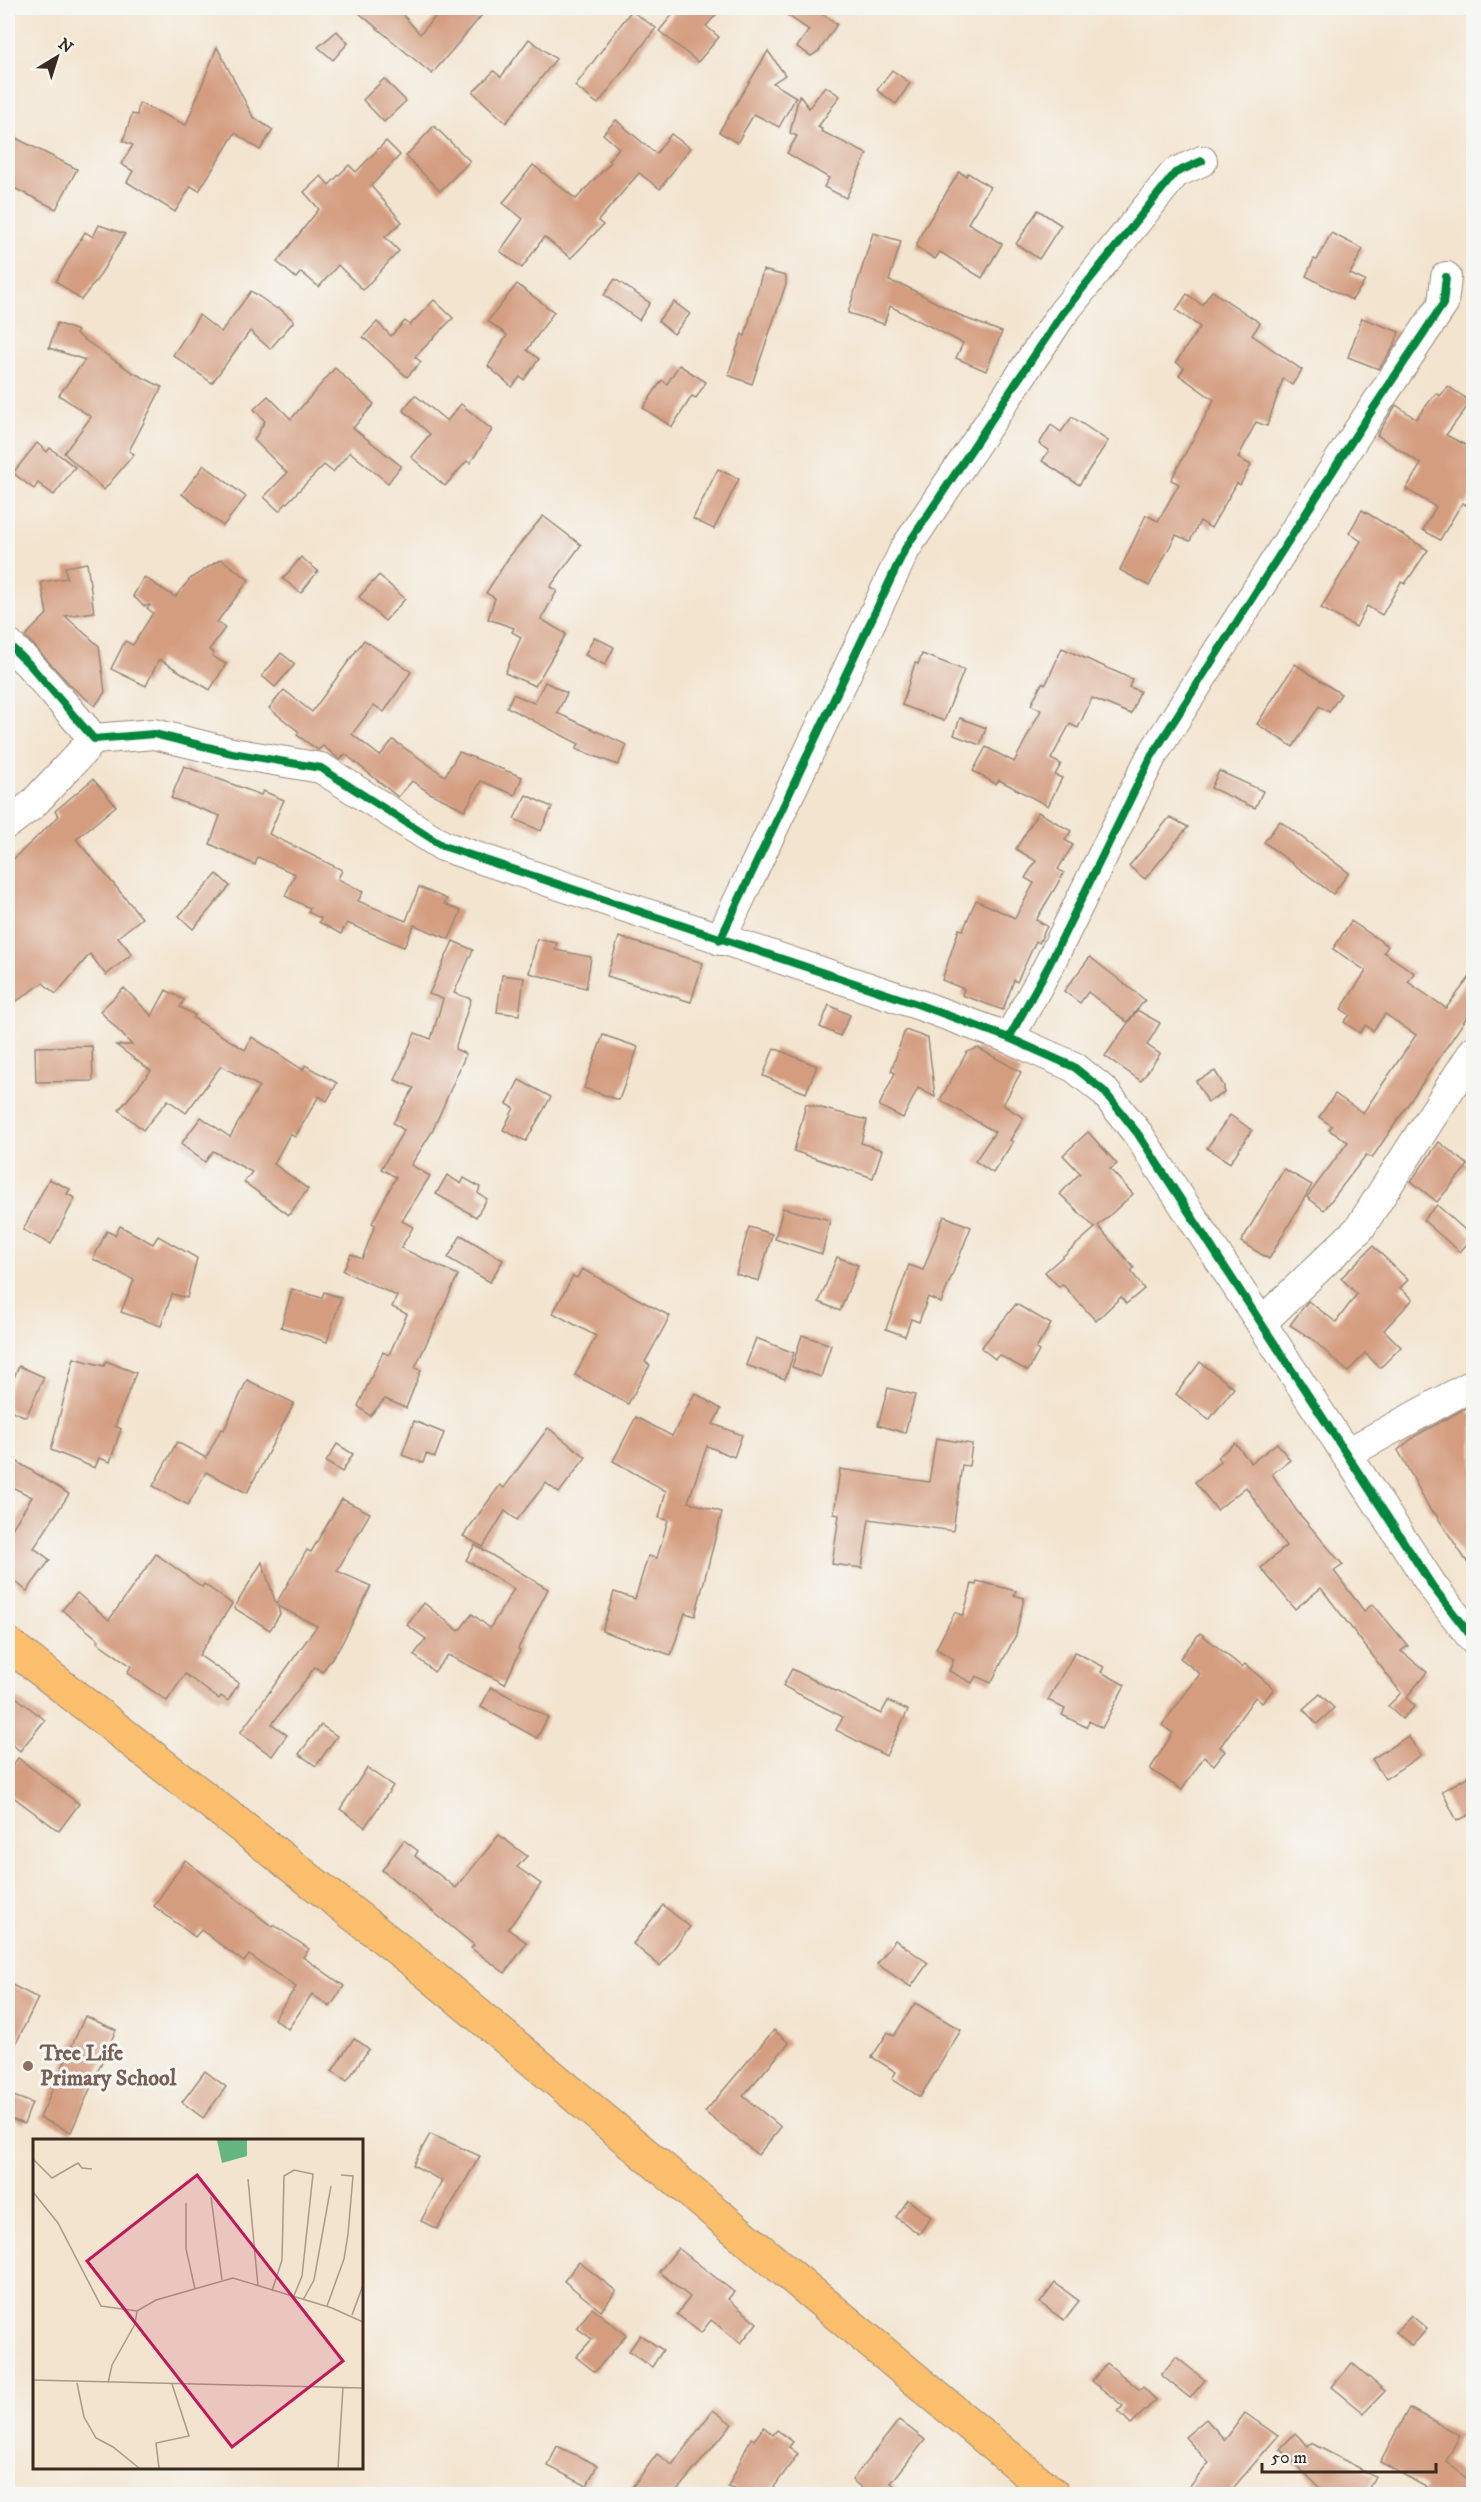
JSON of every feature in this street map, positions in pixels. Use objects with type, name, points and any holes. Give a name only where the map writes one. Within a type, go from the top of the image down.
[{"type":"main road","points":[[8,1644],[417,1964],[1053,2494]]},
{"type":"street","points":[[720,940],[904,549],[1062,314],[1175,173],[1202,161]]},
{"type":"street","points":[[1009,1038],[1049,965],[1151,757],[1350,443],[1443,304],[1446,277]]},
{"type":"street","points":[[8,644],[29,664],[94,739]]},
{"type":"street","points":[[8,823],[32,805],[94,739],[154,734],[232,753],[321,768],[443,846],[917,1004],[1009,1038],[1074,1067],[1104,1090],[1138,1134],[1433,1587],[1473,1640]]},
{"type":"street","points":[[1261,1323],[1359,1229],[1473,1051]]},
{"type":"street","points":[[1347,1454],[1473,1384]]},
{"type":"building","points":[[353,8],[397,8],[420,34],[443,8],[488,8],[432,74]]},
{"type":"building","points":[[678,8],[722,8],[706,26],[719,37],[698,62],[659,31]]},
{"type":"building","points":[[777,8],[813,8],[837,24],[819,51],[811,56],[797,47],[809,30]]},
{"type":"building","points":[[631,11],[656,28],[598,104],[575,86]]},
{"type":"building","points":[[337,31],[348,43],[333,60],[318,47]]},
{"type":"building","points":[[529,39],[556,59],[506,123],[473,92],[494,71],[501,77]]},
{"type":"building","points":[[217,47],[253,117],[273,130],[260,150],[235,133],[199,191],[191,186],[175,212],[127,182],[133,171],[121,164],[133,145],[123,141],[132,114],[137,115],[139,103],[186,125]]},
{"type":"building","points":[[768,51],[785,75],[773,83],[796,97],[779,127],[754,114],[737,143],[719,132]]},
{"type":"building","points":[[892,70],[910,83],[896,104],[877,90]]},
{"type":"building","points":[[384,79],[406,101],[384,122],[363,100]]},
{"type":"building","points":[[825,86],[840,96],[818,127],[822,129],[821,131],[867,154],[846,198],[824,187],[829,178],[787,153],[797,136],[790,133],[799,95],[809,108]]},
{"type":"building","points":[[616,120],[656,154],[671,134],[690,148],[660,189],[639,173],[598,221],[603,225],[571,258],[544,237],[522,268],[500,251],[523,219],[503,203],[533,165],[576,199],[611,162],[609,160],[619,148],[603,134]]},
{"type":"building","points":[[434,126],[470,161],[440,191],[406,156]]},
{"type":"building","points":[[8,134],[77,169],[56,209],[8,185]]},
{"type":"building","points":[[386,141],[400,155],[371,186],[402,222],[385,237],[399,251],[363,290],[338,265],[319,287],[301,272],[296,278],[277,262],[319,209],[304,192],[321,176],[329,185],[349,165],[356,172]]},
{"type":"building","points":[[959,172],[966,176],[968,173],[990,187],[968,223],[1002,244],[982,278],[940,252],[935,259],[916,247],[922,232]]},
{"type":"building","points":[[1038,210],[1061,225],[1039,259],[1016,244]]},
{"type":"building","points":[[99,225],[125,234],[98,278],[81,300],[56,281],[85,232],[93,237]]},
{"type":"building","points":[[873,233],[901,241],[889,281],[905,286],[965,318],[1002,332],[986,371],[956,358],[963,343],[890,306],[884,324],[848,313]]},
{"type":"building","points":[[1331,233],[1363,249],[1350,274],[1365,281],[1352,300],[1306,276]]},
{"type":"building","points":[[763,270],[786,276],[786,284],[752,384],[728,375],[742,334],[745,336]]},
{"type":"building","points":[[615,279],[650,303],[639,320],[604,295]]},
{"type":"building","points":[[517,284],[554,312],[527,350],[539,359],[524,380],[520,377],[512,387],[488,366],[507,335],[488,321]]},
{"type":"building","points":[[251,291],[277,309],[279,308],[294,321],[270,349],[250,331],[212,383],[173,355],[199,315],[221,332]]},
{"type":"building","points":[[1212,291],[1260,323],[1252,335],[1302,370],[1292,385],[1283,379],[1267,426],[1256,422],[1238,458],[1251,465],[1240,485],[1237,483],[1211,528],[1200,521],[1190,541],[1176,535],[1149,586],[1120,570],[1146,515],[1158,521],[1179,484],[1171,480],[1214,400],[1179,375],[1184,368],[1176,362],[1200,327],[1176,310],[1187,294],[1202,305]]},
{"type":"building","points":[[434,300],[453,318],[415,357],[421,362],[407,377],[363,337],[377,322],[391,336],[405,321],[410,325]]},
{"type":"building","points":[[674,302],[690,314],[674,334],[658,321]]},
{"type":"building","points":[[1362,318],[1399,332],[1394,346],[1379,369],[1348,357]]},
{"type":"building","points":[[57,323],[78,331],[76,334],[132,372],[162,387],[129,451],[134,454],[104,490],[64,453],[91,417],[59,395],[85,360],[49,348]]},
{"type":"building","points":[[679,365],[706,382],[696,398],[692,396],[672,427],[643,408],[662,380],[667,384]]},
{"type":"building","points":[[335,368],[374,404],[353,428],[401,466],[388,483],[350,452],[333,472],[324,465],[279,511],[264,497],[287,473],[254,440],[265,421],[254,409],[268,396],[291,419]]},
{"type":"building","points":[[1448,386],[1471,402],[1446,435],[1473,449],[1473,493],[1466,505],[1462,503],[1440,540],[1423,530],[1436,507],[1406,489],[1421,464],[1377,435],[1396,405],[1416,419],[1436,393],[1440,396]]},
{"type":"building","points":[[415,395],[447,421],[461,404],[492,430],[470,463],[467,461],[445,486],[411,457],[430,434],[403,410]]},
{"type":"building","points":[[1072,417],[1108,441],[1079,485],[1042,461],[1049,450],[1039,444],[1051,425],[1061,432]]},
{"type":"building","points":[[37,443],[47,452],[50,448],[75,467],[54,495],[38,483],[34,489],[13,473]]},
{"type":"building","points":[[204,465],[246,497],[223,526],[182,494]]},
{"type":"building","points":[[718,469],[739,479],[714,529],[693,519]]},
{"type":"building","points":[[1362,510],[1428,550],[1405,584],[1401,582],[1382,615],[1367,606],[1356,627],[1321,608],[1361,541],[1349,533]]},
{"type":"building","points":[[543,516],[581,545],[550,587],[557,591],[541,619],[566,634],[535,686],[505,673],[521,637],[512,632],[514,628],[488,619],[495,598],[486,593],[509,557]]},
{"type":"building","points":[[301,557],[318,571],[301,593],[283,579]]},
{"type":"building","points":[[221,559],[249,580],[217,622],[225,628],[209,650],[214,653],[212,656],[226,664],[210,690],[159,659],[146,686],[111,669],[125,641],[133,645],[153,613],[147,608],[151,605],[144,606],[133,596],[144,577],[175,597],[190,579]]},
{"type":"building","points":[[87,563],[94,612],[65,616],[99,646],[105,692],[95,706],[73,688],[25,636],[47,614],[41,582],[67,578],[65,567]]},
{"type":"building","points":[[379,575],[405,599],[385,621],[359,597]]},
{"type":"building","points":[[594,637],[614,647],[605,665],[585,655]]},
{"type":"building","points":[[364,640],[411,672],[384,712],[374,705],[352,734],[380,756],[393,740],[445,776],[459,752],[522,777],[515,795],[481,781],[465,810],[430,793],[412,781],[398,797],[345,754],[340,760],[323,746],[318,750],[297,735],[299,732],[269,708],[284,690],[312,712]]},
{"type":"building","points":[[1062,648],[1132,679],[1129,687],[1140,691],[1131,714],[1092,698],[1078,728],[1070,724],[1051,759],[1061,764],[1055,775],[1062,778],[1048,806],[999,780],[996,784],[973,771],[986,747],[1014,762],[1041,710],[1031,705],[1042,683],[1046,684]]},
{"type":"building","points":[[281,653],[295,664],[275,687],[262,676]]},
{"type":"building","points":[[922,654],[964,670],[944,721],[902,705],[915,663],[918,664]]},
{"type":"building","points":[[1295,664],[1341,694],[1329,712],[1319,706],[1293,747],[1257,724]]},
{"type":"building","points":[[545,682],[567,693],[557,713],[627,745],[618,765],[576,749],[579,744],[507,707],[513,694],[534,703]]},
{"type":"building","points":[[960,718],[986,728],[980,745],[954,735]]},
{"type":"building","points":[[184,766],[261,795],[263,791],[284,800],[269,834],[342,870],[338,879],[363,892],[358,901],[406,921],[419,887],[447,899],[444,904],[461,911],[449,939],[414,925],[404,947],[347,923],[341,934],[319,922],[321,918],[308,912],[310,908],[285,896],[295,874],[258,857],[255,865],[210,844],[220,816],[171,798]]},
{"type":"building","points":[[1219,771],[1263,791],[1255,808],[1211,788]]},
{"type":"building","points":[[93,779],[116,806],[76,839],[142,918],[118,937],[132,954],[106,975],[90,954],[56,994],[43,983],[8,1007],[8,864],[59,816],[55,811]]},
{"type":"building","points":[[526,795],[552,807],[541,831],[514,819]]},
{"type":"building","points":[[1038,812],[1071,831],[1065,840],[1073,845],[1058,869],[1064,873],[1036,920],[1047,926],[1039,943],[1036,941],[1017,982],[1014,980],[1003,1010],[962,995],[964,989],[942,980],[959,929],[963,930],[976,900],[1015,918],[1034,883],[1025,878],[1036,861],[1016,849]]},
{"type":"building","points":[[1170,817],[1188,827],[1145,879],[1129,866]]},
{"type":"building","points":[[1280,821],[1349,873],[1333,894],[1264,842]]},
{"type":"building","points":[[217,874],[230,886],[193,929],[179,916]]},
{"type":"building","points":[[1351,921],[1388,946],[1384,952],[1414,973],[1408,982],[1446,1008],[1473,973],[1473,1008],[1372,1158],[1366,1155],[1324,1210],[1307,1197],[1348,1142],[1329,1130],[1332,1126],[1319,1117],[1335,1094],[1363,1113],[1416,1035],[1385,1014],[1373,1031],[1366,1025],[1360,1033],[1344,1022],[1350,1015],[1341,1009],[1366,971],[1333,949]]},
{"type":"building","points":[[619,937],[703,963],[691,1002],[607,976]]},
{"type":"building","points":[[537,939],[557,943],[555,950],[591,957],[586,988],[529,973]]},
{"type":"building","points":[[453,941],[473,950],[454,993],[471,999],[455,1049],[466,1054],[432,1132],[411,1165],[430,1176],[402,1221],[413,1227],[401,1248],[458,1275],[415,1368],[421,1370],[406,1408],[385,1399],[370,1416],[358,1406],[383,1352],[389,1355],[407,1314],[392,1307],[397,1296],[343,1271],[351,1254],[362,1259],[375,1225],[372,1223],[396,1177],[381,1169],[404,1130],[393,1123],[414,1088],[395,1080],[415,1033],[431,1039],[443,999],[429,994]]},
{"type":"building","points":[[1090,957],[1145,1000],[1127,1022],[1088,992],[1080,1003],[1064,991]]},
{"type":"building","points":[[502,975],[524,978],[519,1015],[497,1012]]},
{"type":"building","points":[[124,988],[152,1016],[166,990],[184,1000],[180,1007],[195,1015],[193,1018],[245,1050],[252,1037],[303,1070],[305,1065],[337,1083],[327,1101],[319,1096],[295,1137],[290,1134],[274,1164],[308,1189],[289,1215],[244,1182],[252,1172],[213,1151],[205,1162],[181,1144],[201,1117],[230,1137],[259,1086],[221,1066],[186,1113],[168,1100],[143,1130],[119,1110],[151,1071],[116,1045],[132,1045],[100,1011]]},
{"type":"building","points":[[829,1005],[850,1015],[840,1036],[820,1027]]},
{"type":"building","points":[[1137,1010],[1160,1023],[1147,1045],[1160,1054],[1141,1081],[1105,1056]]},
{"type":"building","points":[[905,1030],[928,1038],[935,1097],[918,1088],[903,1118],[879,1106],[895,1073],[891,1071]]},
{"type":"building","points":[[603,1035],[638,1047],[619,1100],[584,1088]]},
{"type":"building","points":[[92,1046],[93,1081],[36,1082],[35,1047]]},
{"type":"building","points":[[774,1048],[817,1066],[806,1093],[763,1076]]},
{"type":"building","points":[[978,1048],[1021,1072],[1003,1105],[1024,1118],[1010,1140],[1013,1142],[993,1173],[975,1161],[995,1132],[940,1100],[967,1052]]},
{"type":"building","points":[[1215,1071],[1224,1086],[1224,1093],[1208,1102],[1196,1081]]},
{"type":"building","points":[[519,1080],[551,1097],[526,1141],[503,1130],[514,1108],[507,1104]]},
{"type":"building","points":[[806,1104],[867,1120],[861,1143],[882,1150],[873,1178],[794,1151]]},
{"type":"building","points":[[1230,1115],[1252,1130],[1230,1163],[1207,1148]]},
{"type":"building","points":[[1088,1132],[1117,1164],[1110,1169],[1133,1194],[1098,1226],[1134,1268],[1131,1271],[1144,1289],[1126,1304],[1121,1297],[1096,1321],[1062,1284],[1059,1287],[1045,1272],[1095,1228],[1060,1194],[1080,1173],[1063,1155]]},
{"type":"building","points":[[1439,1142],[1468,1165],[1437,1202],[1411,1181]]},
{"type":"building","points":[[1284,1169],[1312,1185],[1269,1259],[1241,1242]]},
{"type":"building","points":[[447,1175],[461,1184],[464,1178],[480,1187],[478,1193],[487,1199],[476,1217],[436,1194]]},
{"type":"building","points":[[49,1179],[70,1189],[67,1194],[75,1198],[51,1244],[23,1230]]},
{"type":"building","points":[[1437,1205],[1473,1237],[1460,1252],[1423,1220]]},
{"type":"building","points":[[783,1208],[830,1220],[822,1254],[775,1239]]},
{"type":"building","points":[[944,1216],[971,1227],[941,1303],[928,1297],[919,1322],[911,1319],[905,1336],[886,1329],[909,1265],[923,1270]]},
{"type":"building","points":[[120,1226],[153,1244],[158,1236],[197,1258],[187,1298],[172,1294],[161,1326],[121,1312],[134,1280],[93,1259],[107,1231],[115,1235]]},
{"type":"building","points":[[749,1227],[772,1234],[759,1281],[736,1274]]},
{"type":"building","points":[[461,1235],[503,1260],[490,1282],[448,1258]]},
{"type":"building","points":[[1373,1246],[1408,1280],[1400,1288],[1413,1299],[1384,1330],[1401,1347],[1380,1368],[1365,1353],[1348,1372],[1312,1339],[1290,1325],[1308,1301],[1336,1322],[1357,1294],[1341,1278]]},
{"type":"building","points":[[837,1257],[858,1265],[840,1311],[819,1302]]},
{"type":"building","points":[[582,1269],[670,1316],[645,1362],[650,1365],[628,1404],[575,1375],[596,1336],[553,1313],[573,1276],[577,1278]]},
{"type":"building","points":[[292,1289],[322,1298],[324,1292],[341,1298],[327,1342],[281,1327]]},
{"type":"building","points":[[1016,1304],[1051,1324],[1036,1349],[1039,1351],[1028,1371],[999,1355],[995,1359],[981,1348]]},
{"type":"building","points":[[802,1335],[831,1345],[821,1377],[792,1367]]},
{"type":"building","points":[[756,1338],[794,1353],[785,1379],[746,1365]]},
{"type":"building","points":[[74,1358],[104,1366],[106,1361],[136,1373],[115,1426],[121,1429],[110,1462],[99,1458],[95,1468],[51,1450]]},
{"type":"building","points":[[1200,1362],[1234,1388],[1209,1420],[1176,1394]]},
{"type":"building","points":[[19,1366],[44,1377],[26,1417],[8,1409],[8,1391]]},
{"type":"building","points":[[247,1380],[294,1403],[247,1493],[206,1472],[188,1505],[153,1486],[177,1442],[206,1458],[221,1429],[224,1430]]},
{"type":"building","points":[[888,1388],[915,1395],[905,1433],[878,1425]]},
{"type":"building","points":[[695,1393],[721,1409],[713,1424],[742,1435],[734,1457],[707,1446],[688,1502],[722,1512],[695,1616],[685,1613],[671,1655],[602,1631],[614,1592],[635,1599],[648,1556],[657,1558],[668,1520],[659,1518],[666,1491],[613,1461],[636,1417],[672,1436]]},
{"type":"building","points":[[1466,1408],[1473,1416],[1473,1571],[1434,1512],[1432,1513],[1398,1450],[1415,1436]]},
{"type":"building","points":[[414,1421],[444,1433],[435,1457],[426,1454],[423,1463],[402,1455]]},
{"type":"building","points":[[548,1428],[586,1457],[559,1493],[546,1483],[517,1520],[505,1511],[483,1547],[463,1536],[500,1485],[504,1488]]},
{"type":"building","points":[[936,1438],[972,1444],[969,1466],[962,1465],[953,1531],[869,1519],[862,1568],[832,1564],[839,1515],[834,1514],[840,1469],[929,1482]]},
{"type":"building","points":[[1235,1443],[1251,1463],[1277,1443],[1290,1460],[1272,1474],[1296,1510],[1343,1565],[1334,1571],[1364,1611],[1373,1604],[1408,1646],[1401,1651],[1427,1672],[1406,1698],[1415,1706],[1402,1719],[1388,1706],[1401,1693],[1321,1588],[1295,1609],[1261,1568],[1286,1546],[1246,1487],[1217,1510],[1195,1482],[1221,1461],[1218,1457]]},
{"type":"building","points":[[337,1444],[353,1454],[342,1472],[326,1462]]},
{"type":"building","points":[[8,1456],[69,1494],[34,1548],[50,1560],[27,1591],[8,1576],[8,1535],[32,1497],[8,1485]]},
{"type":"building","points":[[342,1499],[370,1513],[337,1571],[371,1586],[341,1645],[322,1672],[315,1667],[272,1724],[287,1735],[272,1756],[240,1733],[317,1626],[278,1606],[280,1614],[270,1630],[234,1608],[262,1562],[276,1604],[307,1550],[311,1552]]},
{"type":"building","points":[[475,1545],[548,1589],[518,1649],[520,1650],[505,1684],[448,1655],[434,1672],[414,1655],[426,1639],[407,1625],[424,1603],[459,1631],[472,1614],[490,1628],[514,1589],[466,1560]]},
{"type":"building","points":[[156,1554],[202,1587],[204,1584],[232,1604],[199,1655],[239,1683],[228,1701],[221,1696],[219,1699],[185,1674],[167,1701],[127,1673],[131,1666],[97,1642],[99,1640],[62,1610],[77,1593],[109,1620]]},
{"type":"building","points":[[977,1581],[1016,1591],[1014,1595],[1024,1598],[1016,1635],[991,1683],[976,1676],[972,1683],[949,1671],[954,1659],[936,1649],[955,1612],[963,1616],[972,1584],[976,1585]]},
{"type":"building","points":[[1200,1633],[1242,1667],[1245,1664],[1274,1689],[1262,1703],[1255,1697],[1220,1747],[1225,1751],[1214,1765],[1204,1757],[1182,1790],[1150,1769],[1173,1733],[1162,1725],[1200,1674],[1180,1658]]},
{"type":"building","points":[[1075,1652],[1104,1667],[1101,1672],[1125,1685],[1102,1728],[1089,1721],[1086,1727],[1062,1715],[1065,1709],[1048,1700]]},
{"type":"building","points":[[792,1669],[881,1714],[888,1701],[908,1710],[886,1756],[836,1730],[843,1717],[783,1686]]},
{"type":"building","points":[[491,1687],[548,1717],[537,1738],[481,1707]]},
{"type":"building","points":[[8,1691],[45,1720],[20,1751],[8,1741]]},
{"type":"building","points":[[1320,1694],[1334,1708],[1317,1724],[1303,1709]]},
{"type":"building","points":[[321,1725],[337,1736],[316,1766],[299,1754]]},
{"type":"building","points":[[1408,1736],[1421,1755],[1385,1779],[1372,1759]]},
{"type":"building","points":[[18,1758],[79,1804],[59,1831],[8,1793],[8,1772]]},
{"type":"building","points":[[367,1768],[393,1786],[365,1827],[340,1809]]},
{"type":"building","points":[[1473,1774],[1473,1813],[1457,1821],[1442,1791]]},
{"type":"building","points":[[499,1835],[527,1856],[517,1867],[541,1884],[508,1929],[527,1943],[505,1973],[471,1948],[474,1945],[382,1870],[404,1840],[418,1851],[415,1856],[456,1888]]},
{"type":"building","points":[[185,1860],[273,1927],[274,1925],[309,1949],[303,1957],[344,1986],[330,2007],[312,1994],[288,2029],[274,2019],[296,1987],[249,1955],[244,1962],[201,1930],[195,1937],[154,1906]]},
{"type":"building","points":[[663,1905],[690,1927],[660,1966],[633,1944]]},
{"type":"building","points":[[895,1940],[928,1963],[911,1987],[877,1964]]},
{"type":"building","points":[[8,1983],[38,1998],[8,2060]]},
{"type":"building","points":[[915,2003],[961,2030],[920,2097],[892,2079],[896,2072],[872,2057],[888,2032],[894,2036]]},
{"type":"building","points":[[85,2016],[116,2030],[71,2132],[40,2118]]},
{"type":"building","points":[[774,2030],[789,2043],[743,2096],[781,2127],[758,2155],[705,2112]]},
{"type":"building","points":[[354,2038],[369,2049],[347,2081],[332,2071]]},
{"type":"building","points":[[205,2071],[226,2087],[203,2118],[182,2102]]},
{"type":"building","points":[[8,2094],[32,2103],[24,2124],[8,2118]]},
{"type":"building","points":[[430,2134],[480,2156],[437,2229],[421,2221],[442,2181],[413,2165]]},
{"type":"building","points":[[908,2200],[931,2217],[919,2234],[896,2217]]},
{"type":"building","points":[[678,2248],[734,2292],[728,2299],[757,2323],[741,2343],[711,2320],[701,2333],[677,2314],[690,2297],[659,2272]]},
{"type":"building","points":[[579,2262],[616,2291],[601,2311],[564,2281]]},
{"type":"building","points":[[1055,2283],[1079,2301],[1064,2320],[1040,2303]]},
{"type":"building","points":[[592,2308],[626,2335],[595,2372],[576,2357],[592,2339],[577,2328]]},
{"type":"building","points":[[1411,2315],[1427,2329],[1412,2346],[1396,2332]]},
{"type":"building","points":[[640,2335],[663,2350],[652,2367],[629,2351]]},
{"type":"building","points":[[1176,2357],[1205,2380],[1190,2398],[1161,2375]]},
{"type":"building","points":[[1107,2363],[1140,2390],[1143,2387],[1156,2400],[1131,2424],[1118,2411],[1123,2406],[1092,2381]]},
{"type":"building","points":[[1352,2363],[1385,2391],[1364,2413],[1332,2387]]},
{"type":"building","points":[[1409,2408],[1460,2435],[1446,2461],[1473,2484],[1465,2494],[1421,2494],[1426,2487],[1380,2462]]},
{"type":"building","points":[[713,2410],[732,2424],[674,2494],[627,2494],[657,2454],[672,2465]]},
{"type":"building","points":[[1245,2413],[1278,2436],[1228,2494],[1184,2494],[1209,2463],[1185,2437],[1206,2419],[1225,2440]]},
{"type":"building","points":[[899,2420],[925,2440],[891,2483],[904,2494],[870,2494],[852,2480]]},
{"type":"building","points":[[764,2427],[773,2435],[777,2430],[793,2442],[789,2447],[798,2454],[769,2494],[745,2494],[728,2487],[751,2438],[754,2440]]},
{"type":"building","points":[[1295,2433],[1308,2446],[1311,2443],[1375,2476],[1366,2494],[1326,2494],[1280,2449]]},
{"type":"building","points":[[557,2446],[597,2465],[587,2486],[548,2466]]},
{"type":"cycle path","points":[[720,940],[905,549],[1062,314],[1175,173],[1202,161]]},
{"type":"cycle path","points":[[1009,1038],[1049,965],[1151,757],[1357,433],[1443,304],[1446,277]]},
{"type":"cycle path","points":[[8,644],[29,664],[94,739],[154,734],[232,753],[321,768],[443,846],[917,1004],[1009,1038],[1074,1067],[1104,1091],[1138,1134],[1433,1587],[1474,1640]]},
{"type":"place","name":"Tree Life Primary School","points":[[28,2066]]}]
